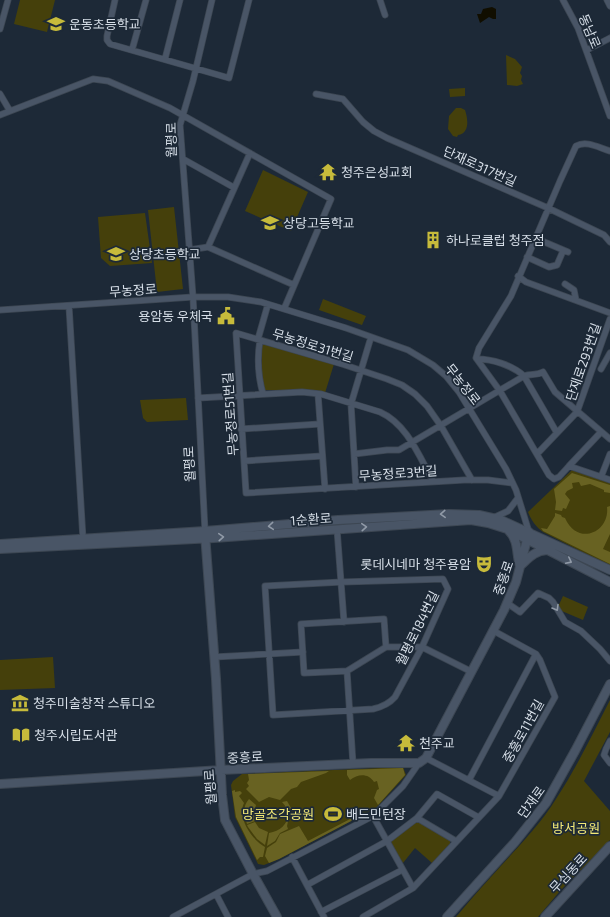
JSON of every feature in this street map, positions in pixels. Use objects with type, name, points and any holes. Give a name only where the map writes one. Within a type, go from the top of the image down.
[{"type":"street","points":[[0,30],[8,0]]},
{"type":"street","points":[[115,0],[107,36],[110,44],[229,78],[249,0]]},
{"type":"street","points":[[132,50],[146,0]]},
{"type":"street","points":[[165,59],[180,0]]},
{"type":"street","name":"월평로","points":[[212,0],[196,68],[180,125],[222,795],[226,820],[253,874],[277,917]]},
{"type":"street","points":[[380,0],[385,15]]},
{"type":"street","name":"동남로","points":[[563,0],[578,28],[587,50],[610,116]]},
{"type":"street","points":[[607,0],[610,6]]},
{"type":"street","points":[[587,50],[610,38]]},
{"type":"street","points":[[0,115],[93,79],[108,81],[170,108],[332,199],[284,309]]},
{"type":"street","points":[[0,94],[10,111]]},
{"type":"street","name":"단재로317번길","points":[[316,94],[343,99],[363,122],[374,131],[387,138],[548,208],[604,235],[610,242]]},
{"type":"street","points":[[601,432],[559,477],[554,479],[549,476],[500,391],[477,359],[479,348],[511,296],[518,276],[576,146],[586,143],[610,151]]},
{"type":"street","points":[[208,247],[233,187],[250,153]]},
{"type":"street","points":[[183,159],[233,187]]},
{"type":"street","points":[[527,257],[549,267],[557,265],[565,251],[535,238]]},
{"type":"street","points":[[189,250],[208,247],[294,285]]},
{"type":"street","name":"단재로293번길","points":[[518,276],[526,282],[610,314]]},
{"type":"street","points":[[565,284],[574,290],[576,300]]},
{"type":"street","name":"무농정로","points":[[0,310],[192,298],[228,298],[268,304],[346,328],[408,350],[433,365],[446,376],[459,392],[506,469],[518,498],[528,536]]},
{"type":"street","points":[[264,394],[258,367],[258,351],[259,340],[268,304]]},
{"type":"street","points":[[69,306],[83,538]]},
{"type":"street","name":"단재로293번길","points":[[577,412],[610,319]]},
{"type":"street","name":"무농정로31번길","points":[[236,333],[342,364],[361,372],[387,379],[404,387],[415,394],[427,406],[472,480]]},
{"type":"street","name":"무농정로51번길","points":[[236,333],[246,493]]},
{"type":"street","name":"무농정로31번길","points":[[356,487],[351,404],[371,337]]},
{"type":"street","name":"단재로293번길","points":[[601,369],[610,352]]},
{"type":"street","points":[[477,359],[486,359],[517,369],[524,376],[558,433]]},
{"type":"street","points":[[354,454],[399,450],[524,376],[529,374],[538,375],[542,372],[555,392],[610,439]]},
{"type":"street","points":[[198,398],[302,392],[318,394],[380,412],[388,416],[406,432],[433,481]]},
{"type":"street","points":[[318,394],[325,488]]},
{"type":"street","points":[[537,454],[577,412]]},
{"type":"street","points":[[242,430],[320,424]]},
{"type":"street","points":[[601,477],[610,454]]},
{"type":"street","points":[[244,461],[322,456]]},
{"type":"street","points":[[569,466],[610,480]]},
{"type":"street","name":"무농정로3번길","points":[[246,493],[433,481],[472,480],[512,483]]},
{"type":"street","points":[[493,518],[508,511],[518,498]]},
{"type":"street","name":"1순환로","points":[[0,549],[205,535],[338,520],[450,514],[473,515],[501,520],[528,536],[547,550],[610,582]]},
{"type":"street","name":"1순환로","points":[[0,544],[83,538],[205,535],[337,529],[471,520],[488,523],[528,536],[610,570]]},
{"type":"street","points":[[337,529],[344,622]]},
{"type":"street","points":[[507,529],[516,542],[520,566],[533,553],[547,550]]},
{"type":"street","name":"중흥로","points":[[0,784],[221,770],[422,760],[494,631],[516,582],[528,536]]},
{"type":"street","name":"월평로184번길","points":[[443,579],[448,589],[422,647],[395,697],[382,706],[349,711],[273,715],[265,586],[443,579]]},
{"type":"street","points":[[507,603],[520,612],[535,595],[538,593],[543,594],[553,602],[565,622],[581,631],[610,661]]},
{"type":"street","points":[[386,647],[384,619],[301,624],[304,673],[347,671],[386,647],[422,647],[472,672]]},
{"type":"street","points":[[494,631],[536,654]]},
{"type":"street","points":[[214,657],[303,652]]},
{"type":"street","name":"중흥로11번길","points":[[469,780],[536,654],[540,660],[554,697],[499,796]]},
{"type":"street","points":[[347,671],[353,764]]},
{"type":"street","name":"단재로","points":[[447,917],[515,842],[546,803],[610,684]]},
{"type":"street","points":[[610,741],[604,755],[610,763]]},
{"type":"street","points":[[173,917],[253,874],[267,871],[372,816],[403,786],[422,760],[469,780],[499,796],[413,888],[363,917]]},
{"type":"street","points":[[307,885],[387,841],[417,818],[436,794],[478,817]]},
{"type":"street","points":[[372,816],[413,888]]},
{"type":"street","points":[[417,818],[456,841]]},
{"type":"street","name":"무심동로","points":[[545,917],[610,846]]},
{"type":"street","points":[[292,857],[322,915],[402,870]]},
{"type":"street","points":[[216,894],[228,917]]},
{"type":"green space","points":[[20,0],[55,0],[47,32],[14,24]]},
{"type":"green space","points":[[506,55],[515,59],[522,67],[520,73],[523,84],[517,86],[507,85]]},
{"type":"green space","points":[[465,88],[465,96],[450,97],[449,89]]},
{"type":"green space","points":[[456,108],[465,110],[467,117],[465,132],[457,137],[453,136],[448,129],[449,116]]},
{"type":"green space","points":[[263,170],[308,192],[291,231],[245,211]]},
{"type":"green space","points":[[174,207],[183,289],[157,292],[148,210]]},
{"type":"green space","points":[[145,213],[152,263],[110,266],[101,258],[98,217]]},
{"type":"green space","points":[[323,299],[366,316],[362,325],[319,310]]},
{"type":"green space","points":[[261,343],[334,364],[325,393],[293,390],[265,390],[262,378]]},
{"type":"green space","points":[[186,398],[188,420],[147,422],[143,418],[140,400]]},
{"type":"green space","points":[[572,470],[610,483],[610,566],[543,532],[534,523],[528,512]]},
{"type":"green space","points":[[563,596],[588,607],[583,620],[557,609]]},
{"type":"green space","points":[[53,657],[55,688],[0,690],[0,660]]},
{"type":"green space","name":"방서공원","points":[[610,700],[610,732],[584,781],[610,811],[610,840],[560,891],[538,917],[456,917],[525,840],[549,810],[578,762]]},
{"type":"green space","name":"망골조각공원","points":[[403,767],[406,775],[376,808],[279,859],[264,865],[258,864],[235,817],[231,785],[233,781],[242,774]]},
{"type":"green space","points":[[414,822],[419,822],[450,840],[450,844],[432,863],[415,848],[403,863],[393,849],[391,843],[392,840]]},
{"type":"shaded area","points":[[492,7],[496,9],[496,19],[489,17],[480,23],[477,14],[481,14],[483,9]]},
{"type":"shaded area","points":[[572,473],[610,485],[610,493],[604,492],[604,490],[590,484],[581,486],[579,482],[572,483],[573,488],[565,494],[570,500],[566,509],[563,508],[562,511],[555,510],[556,502],[554,489]]},
{"type":"shaded area","points":[[610,506],[610,534],[603,549],[610,552],[610,564],[543,531],[541,528],[547,529],[555,516],[555,513],[565,518],[571,527],[577,532],[585,534],[592,533],[604,523],[607,516],[607,507]]},
{"type":"shaded area","points":[[403,768],[405,775],[378,805],[374,798],[377,790],[379,789],[377,781],[374,782],[369,777],[363,775],[350,780],[347,775],[347,770]]},
{"type":"shaded area","points":[[329,771],[301,782],[280,800],[269,797],[259,802],[246,789],[249,786],[247,783],[249,780],[248,774]]},
{"type":"shaded area","points":[[235,790],[235,792],[240,791],[242,793],[239,796],[244,803],[242,815],[247,828],[255,839],[265,847],[263,857],[260,857],[257,860],[236,817],[232,791]]},
{"type":"shaded area","points":[[249,799],[256,805],[254,812],[255,821],[247,824],[244,811],[245,805]]},
{"type":"shaded area","points":[[287,801],[291,808],[287,826],[288,829],[280,833],[275,841],[267,846],[269,833],[280,829],[286,822],[288,812],[282,802]]},
{"type":"shaded area","points":[[352,818],[353,820],[279,859],[269,863],[265,856],[267,848],[276,842],[280,834],[299,826],[308,841]]},
{"type":"shaded area","points":[[255,822],[259,828],[268,832],[265,845],[257,839],[247,825]]},
{"type":"place","name":"운동초등학교","points":[[56,24]]},
{"type":"place","name":"청주은성교회","points":[[328,172]]},
{"type":"place","name":"상당고등학교","points":[[270,223]]},
{"type":"place","name":"하나로클럽 청주점","points":[[433,240]]},
{"type":"place","name":"상당초등학교","points":[[116,254]]},
{"type":"place","name":"용암동 우체국","points":[[226,316]]},
{"type":"place","name":"롯데시네마 청주용암","points":[[484,564]]},
{"type":"place","name":"청주미술창작 스튜디오","points":[[20,703]]},
{"type":"place","name":"청주시립도서관","points":[[21,735]]},
{"type":"place","name":"천주교","points":[[406,743]]},
{"type":"place","name":"배드민턴장","points":[[333,814]]}]
